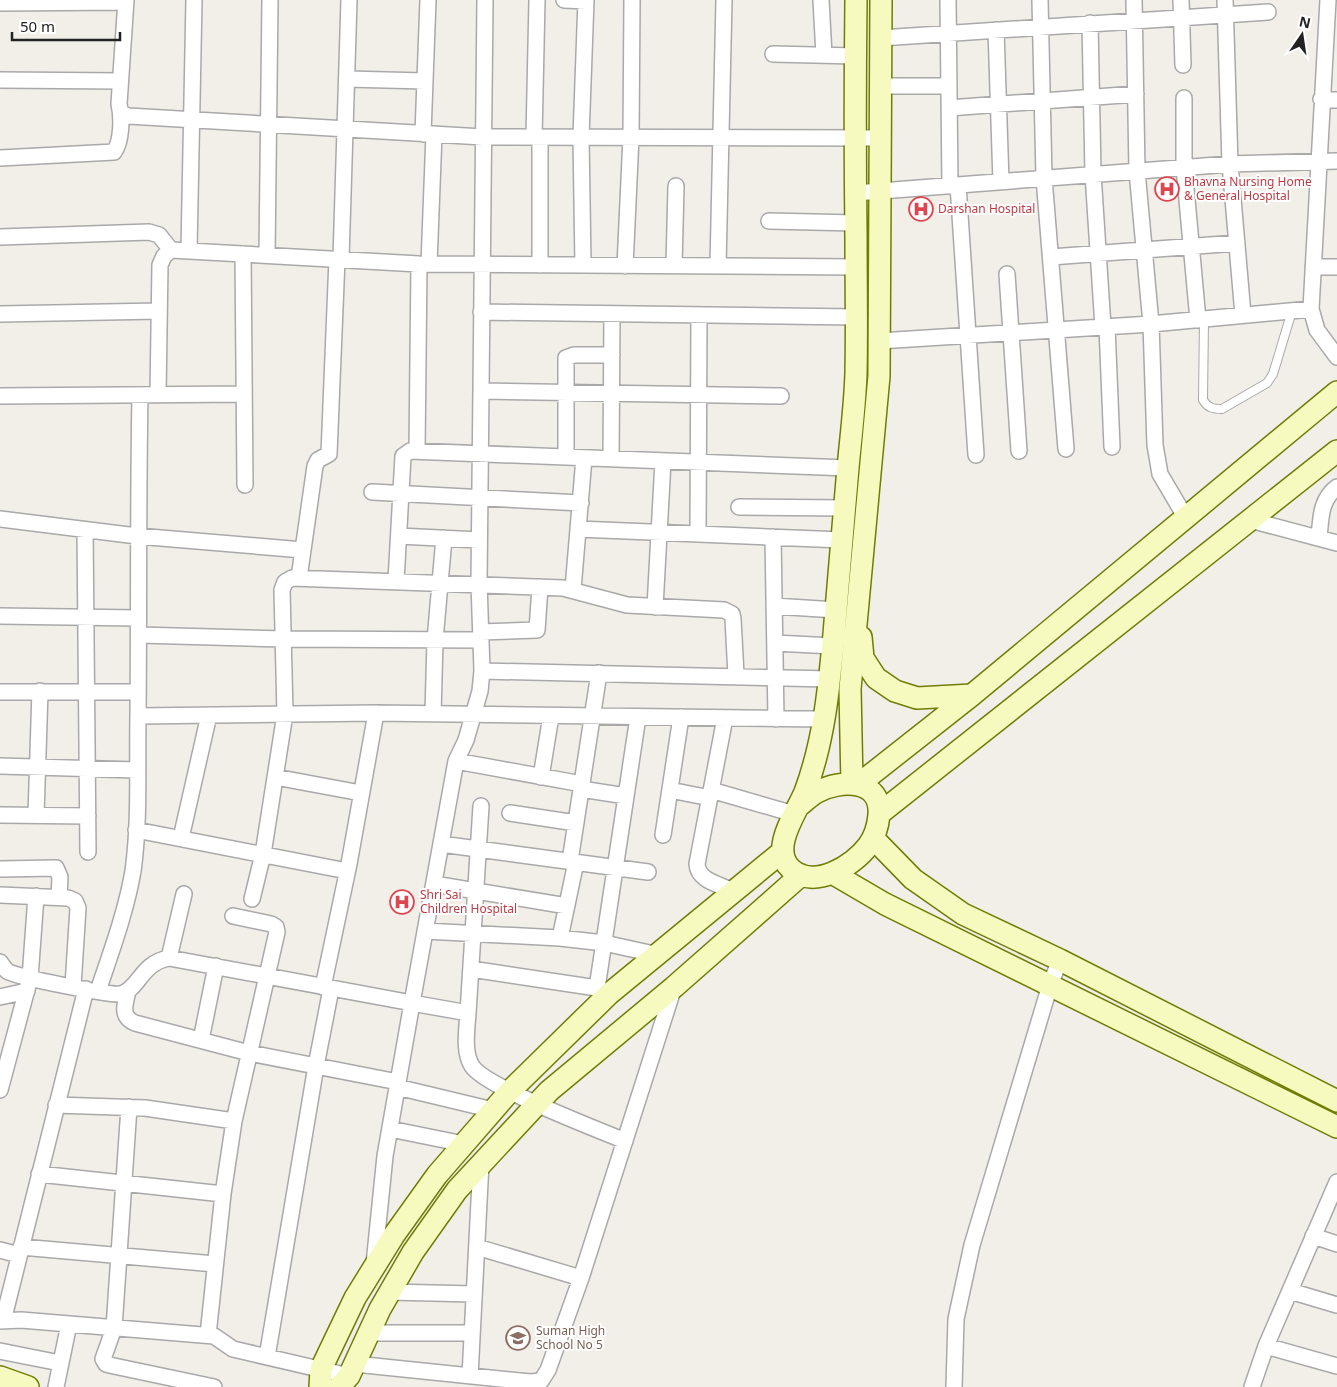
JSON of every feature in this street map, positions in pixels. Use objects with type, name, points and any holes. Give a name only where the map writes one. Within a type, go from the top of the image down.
[{"type":"main road","points":[[797,809],[818,792],[840,784],[855,784],[872,790],[876,797],[879,814],[873,838],[857,859],[832,873],[818,876],[801,875],[786,863],[783,850],[785,833],[813,771],[825,719],[856,374],[856,0]]},
{"type":"main road","points":[[855,784],[850,689],[879,376],[881,0]]},
{"type":"main road","points":[[855,784],[972,696],[1337,392]]},
{"type":"main road","points":[[879,814],[1337,450]]},
{"type":"main road","points":[[858,605],[863,658],[876,678],[895,691],[917,698],[972,696]]},
{"type":"main road","points":[[873,838],[913,879],[934,896],[963,914],[1060,960],[1337,1101]]},
{"type":"main road","points":[[320,1378],[355,1298],[436,1175],[492,1110],[603,991],[654,954],[783,850]]},
{"type":"main road","points":[[832,873],[885,904],[1337,1127]]},
{"type":"main road","points":[[348,1376],[390,1292],[413,1252],[457,1190],[481,1163],[536,1103],[674,988],[801,875]]},
{"type":"main road","points":[[436,1175],[457,1190]]},
{"type":"main road","points":[[1,1381],[28,1387]]},
{"type":"street","points":[[189,250],[194,0]]},
{"type":"street","points":[[267,255],[270,0]]},
{"type":"street","points":[[299,578],[316,466],[318,460],[329,454],[345,130],[349,0]]},
{"type":"street","points":[[417,451],[429,134],[425,81],[428,0]]},
{"type":"street","points":[[373,1270],[390,1129],[425,931],[456,761],[479,698],[482,670],[479,540],[484,0]]},
{"type":"street","points":[[537,0],[537,137],[540,265]]},
{"type":"street","points":[[564,0],[586,1],[581,137],[582,265]]},
{"type":"street","points":[[625,266],[631,137],[632,0]]},
{"type":"street","points":[[718,266],[724,0]]},
{"type":"street","points":[[821,0],[824,55]]},
{"type":"street","points":[[948,0],[949,108],[976,455]]},
{"type":"street","points":[[1040,0],[1044,178],[1066,449]]},
{"type":"street","points":[[1134,0],[1137,171],[1151,324],[1156,458],[1167,489],[1186,518]]},
{"type":"street","points":[[1181,0],[1184,65]]},
{"type":"street","points":[[1328,0],[1321,99],[1311,309],[1318,330],[1337,357]]},
{"type":"street","points":[[0,3],[126,1],[120,81],[121,113],[118,147],[114,152],[0,158]]},
{"type":"street","points":[[881,38],[1182,17],[1225,7],[1268,12]]},
{"type":"street","points":[[1225,7],[1230,164],[1243,315]]},
{"type":"street","points":[[1090,23],[1092,174],[1105,327],[1112,447]]},
{"type":"street","points":[[996,30],[1001,182]]},
{"type":"street","points":[[773,54],[855,56]]},
{"type":"street","points":[[347,78],[425,81]]},
{"type":"street","points":[[0,80],[120,81]]},
{"type":"street","points":[[881,86],[949,86]]},
{"type":"street","points":[[949,108],[1136,94]]},
{"type":"street","points":[[1184,98],[1184,167],[1190,246],[1201,319]]},
{"type":"street","points":[[1321,99],[1337,100]]},
{"type":"street","points":[[121,113],[128,116],[483,137],[855,136],[881,138]]},
{"type":"street","points":[[856,193],[1184,167],[1319,160],[1337,161]]},
{"type":"street","points":[[674,266],[676,186]]},
{"type":"street","points":[[769,221],[856,223]]},
{"type":"street","points":[[0,237],[149,232],[159,236],[171,250]]},
{"type":"street","points":[[1051,257],[1237,243]]},
{"type":"street","points":[[158,394],[160,265],[164,256],[171,250],[424,264],[856,267]]},
{"type":"street","points":[[243,254],[245,485]]},
{"type":"street","points":[[1313,267],[1337,268]]},
{"type":"street","points":[[1007,274],[1013,333],[1019,451]]},
{"type":"street","points":[[879,341],[1151,324],[1311,309]]},
{"type":"street","points":[[0,314],[159,311]]},
{"type":"street","points":[[481,312],[856,317]]},
{"type":"street","points":[[611,459],[612,314]]},
{"type":"street","points":[[698,534],[700,315]]},
{"type":"street","points":[[566,457],[566,358],[574,355],[612,355]]},
{"type":"street","points":[[481,391],[781,396]]},
{"type":"street","points":[[140,394],[137,536],[138,716],[136,830],[133,871],[126,905],[86,989],[2,1321],[69,1324],[208,1335],[218,1338],[232,1349],[267,1357],[320,1378],[348,1376],[470,1376],[545,1384],[674,988]]},
{"type":"street","points":[[0,396],[244,394]]},
{"type":"street","points":[[396,581],[403,456],[406,452],[848,468]]},
{"type":"street","points":[[573,589],[584,458]]},
{"type":"street","points":[[655,607],[664,461]]},
{"type":"street","points":[[1318,538],[1324,501],[1329,493],[1337,487]]},
{"type":"street","points":[[372,492],[581,503]]},
{"type":"street","points":[[739,507],[845,508]]},
{"type":"street","points":[[0,519],[137,536],[303,550]]},
{"type":"street","points":[[1250,520],[1337,543]]},
{"type":"street","points":[[578,529],[842,540]]},
{"type":"street","points":[[85,530],[88,852]]},
{"type":"street","points":[[399,536],[479,540]]},
{"type":"street","points":[[773,537],[776,719]]},
{"type":"street","points":[[433,714],[435,640],[444,538]]},
{"type":"street","points":[[252,899],[263,854],[284,714],[282,590],[285,582],[292,578],[479,583],[573,589],[609,602],[655,607],[729,611],[733,619],[736,675]]},
{"type":"street","points":[[139,635],[284,640],[435,640],[537,630],[540,587]]},
{"type":"street","points":[[774,606],[836,610]]},
{"type":"street","points":[[0,616],[138,618]]},
{"type":"street","points":[[775,643],[833,646]]},
{"type":"street","points":[[482,670],[736,675],[830,679]]},
{"type":"street","points":[[560,938],[567,906],[576,823],[599,673]]},
{"type":"street","points":[[36,815],[40,691]]},
{"type":"street","points":[[0,692],[138,692]]},
{"type":"street","points":[[138,716],[376,712],[825,719]]},
{"type":"street","points":[[267,1357],[316,1066],[327,988],[376,712]]},
{"type":"street","points":[[181,838],[209,715]]},
{"type":"street","points":[[541,777],[551,716]]},
{"type":"street","points":[[471,969],[603,991],[604,943],[638,717]]},
{"type":"street","points":[[663,835],[681,717]]},
{"type":"street","points":[[725,718],[697,864],[698,872],[702,877],[733,890]]},
{"type":"street","points":[[456,761],[626,796]]},
{"type":"street","points":[[0,766],[137,770]]},
{"type":"street","points":[[275,777],[362,793]]},
{"type":"street","points":[[670,790],[710,794],[797,809]]},
{"type":"street","points":[[481,806],[468,1013],[467,1051],[472,1066],[484,1077],[510,1091],[625,1141]]},
{"type":"street","points":[[510,813],[576,823]]},
{"type":"street","points":[[0,815],[88,816]]},
{"type":"street","points":[[136,830],[347,871]]},
{"type":"street","points":[[441,844],[648,872]]},
{"type":"street","points":[[0,869],[56,868],[60,877],[59,897]]},
{"type":"street","points":[[434,884],[567,906]]},
{"type":"street","points":[[169,958],[184,894]]},
{"type":"street","points":[[0,895],[59,897],[75,901],[78,908],[86,989]]},
{"type":"street","points":[[0,1090],[28,985],[36,896]]},
{"type":"street","points":[[208,1335],[223,1194],[234,1121],[267,976],[276,927],[272,924],[233,916]]},
{"type":"street","points":[[425,931],[560,938],[604,943],[654,954]]},
{"type":"street","points":[[468,1013],[169,958],[154,962],[145,969],[128,991],[124,1009],[128,1020],[249,1053],[398,1084],[492,1110]]},
{"type":"street","points":[[954,1387],[956,1319],[972,1245],[1050,985],[1060,960]]},
{"type":"street","points":[[0,962],[7,971],[28,985]]},
{"type":"street","points":[[201,1040],[216,966]]},
{"type":"street","points":[[0,997],[28,985],[86,989],[112,995],[128,991]]},
{"type":"street","points":[[56,1104],[186,1112],[234,1121]]},
{"type":"street","points":[[129,1108],[114,1328],[104,1359],[106,1364],[214,1387]]},
{"type":"street","points":[[390,1129],[464,1144]]},
{"type":"street","points":[[470,1376],[481,1163]]},
{"type":"street","points":[[39,1174],[223,1194]]},
{"type":"street","points":[[1252,1387],[1266,1346],[1337,1183]]},
{"type":"street","points":[[1313,1236],[1337,1244]]},
{"type":"street","points":[[477,1247],[581,1278]]},
{"type":"street","points":[[0,1250],[120,1256],[215,1264]]},
{"type":"street","points":[[1290,1291],[1337,1304]]},
{"type":"street","points":[[390,1292],[474,1294]]},
{"type":"street","points":[[56,1387],[69,1324]]},
{"type":"street","points":[[369,1333],[472,1333]]},
{"type":"street","points":[[1266,1346],[1337,1366]]},
{"type":"street","points":[[0,1351],[60,1363]]},
{"type":"lane","points":[[1201,319],[1203,400],[1206,406],[1222,409],[1267,383],[1273,374],[1292,311]]},
{"type":"place","name":"Bhavna Nursing Home & General Hospital","points":[[1167,189]]},
{"type":"place","name":"Darshan Hospital","points":[[921,209]]},
{"type":"place","name":"Shri Sai Children Hospital","points":[[402,902]]},
{"type":"place","name":"Suman High School No 5","points":[[518,1338]]}]
